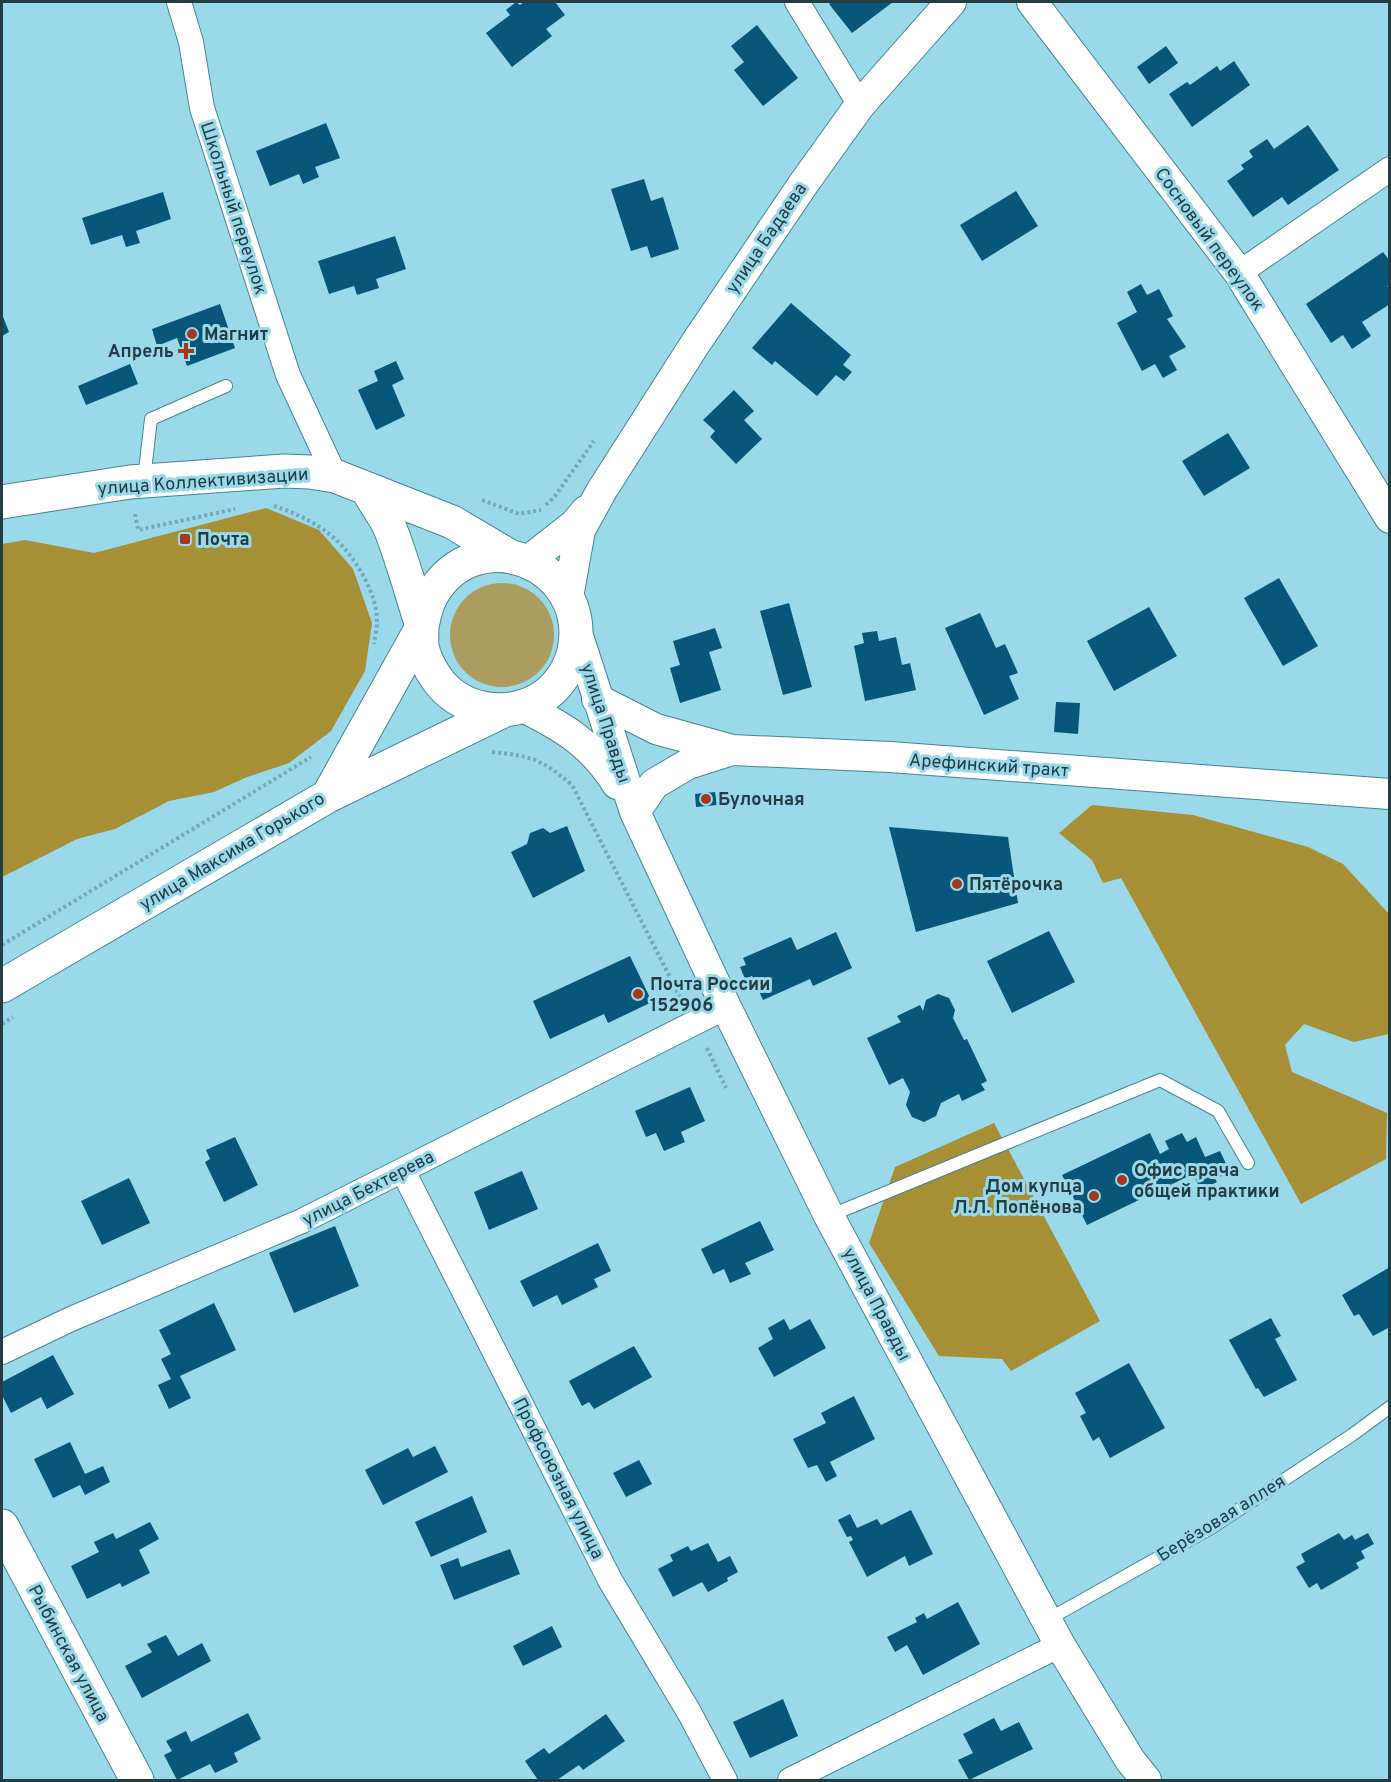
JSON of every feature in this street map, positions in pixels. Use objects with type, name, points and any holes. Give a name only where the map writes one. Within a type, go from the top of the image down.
[{"type":"main road","name":"улица Коллективизации","points":[[2,502],[144,481],[284,471],[335,476],[452,522],[520,559]]},
{"type":"main road","points":[[367,489],[389,527],[422,627]]},
{"type":"main road","points":[[492,556],[520,559],[544,570],[558,582],[568,597],[577,633],[574,653],[567,671],[556,686],[541,698],[514,708],[486,709],[467,704],[437,679],[428,663],[422,645],[422,627],[426,609],[433,592],[444,578],[458,567],[475,559],[492,556]]},
{"type":"main road","name":"улица Максима Горького","points":[[328,796],[422,627]]},
{"type":"main road","name":"улица Максима Горького","points":[[2,986],[328,796],[514,708]]},
{"type":"main road","name":"Рыбинская улица","points":[[2,1526],[137,1780]]},
{"type":"street","name":"Школьный переулок","points":[[179,2],[191,42],[202,108],[288,375],[335,476]]},
{"type":"street","points":[[797,2],[860,105]]},
{"type":"street","name":"улица Бадаева","points":[[568,597],[580,530],[602,490],[725,297],[860,105],[951,2]]},
{"type":"street","name":"Сосновый переулок","points":[[1032,2],[1239,273],[1389,518]]},
{"type":"street","points":[[1239,273],[1389,170]]},
{"type":"street","name":"улица Бадаева","points":[[520,559],[575,524],[602,490]]},
{"type":"street","name":"улица Правды","points":[[577,633],[635,812],[726,1007],[829,1216],[1054,1633],[1130,1761],[1146,1780]]},
{"type":"street","name":"Арефинский тракт","points":[[597,699],[656,729],[732,750],[890,758],[1389,794]]},
{"type":"street","name":"улица Правды","points":[[514,708],[556,723],[580,739],[606,767],[635,812]]},
{"type":"street","points":[[635,812],[654,784],[688,764],[732,750]]},
{"type":"street","name":"улица Бехтерева","points":[[2,1352],[70,1319],[302,1221],[726,1007]]},
{"type":"street","name":"Профсоюзная улица","points":[[403,1171],[610,1580],[689,1712],[725,1780]]},
{"type":"street","name":"Берёзовая аллея","points":[[790,1780],[1054,1633]]},
{"type":"lane","points":[[144,481],[151,419],[226,386]]},
{"type":"lane","points":[[829,1216],[1160,1080],[1218,1111],[1248,1163]]},
{"type":"lane","name":"Берёзовая аллея","points":[[1054,1633],[1352,1435],[1389,1407]]},
{"type":"path","points":[[477,499],[519,514],[541,510],[555,496],[596,438]]},
{"type":"path","points":[[267,503],[289,510],[311,523],[332,536],[348,552],[370,586],[377,620],[373,653]]},
{"type":"path","points":[[138,530],[245,507]]},
{"type":"path","points":[[2,945],[319,752]]},
{"type":"path","points":[[483,752],[535,759],[572,785],[726,1088]]},
{"type":"shaded area","points":[[266,508],[319,530],[353,569],[372,623],[365,671],[331,731],[289,763],[247,777],[214,792],[169,801],[115,829],[77,839],[2,877],[2,544],[25,540],[94,553]]},
{"type":"shaded area","points":[[502,583],[522,587],[539,598],[550,615],[554,635],[550,655],[539,672],[522,683],[502,687],[482,683],[465,672],[454,655],[450,635],[454,615],[465,598],[482,587]]},
{"type":"shaded area","points":[[1092,805],[1193,815],[1308,847],[1343,864],[1389,914],[1389,1034],[1354,1042],[1304,1024],[1285,1045],[1292,1072],[1387,1113],[1386,1159],[1301,1204],[1121,878],[1103,883],[1092,860],[1059,833]]},
{"type":"shaded area","points":[[994,1123],[1100,1321],[1011,1371],[1002,1359],[939,1356],[869,1243],[895,1167]]},
{"type":"building","points":[[516,2],[520,5],[524,2],[555,2],[565,15],[546,29],[552,36],[512,67],[486,33],[510,15],[506,10]]},
{"type":"building","points":[[833,2],[893,2],[852,33],[829,4]]},
{"type":"building","points":[[757,25],[798,78],[763,106],[734,70],[744,62],[731,46]]},
{"type":"building","points":[[1166,46],[1178,63],[1149,84],[1137,67]]},
{"type":"building","points":[[1234,61],[1250,85],[1192,127],[1169,94],[1187,82],[1190,85],[1217,66],[1220,71]]},
{"type":"building","points":[[326,123],[340,158],[315,167],[319,177],[303,184],[299,174],[270,186],[256,151]]},
{"type":"building","points":[[1308,125],[1339,170],[1288,205],[1282,197],[1253,217],[1227,181],[1244,169],[1241,165],[1253,157],[1249,151],[1267,139],[1274,149]]},
{"type":"building","points":[[644,179],[651,201],[663,197],[679,249],[651,258],[647,246],[631,251],[611,189]]},
{"type":"building","points":[[1016,191],[1038,226],[982,261],[960,225]]},
{"type":"building","points":[[163,192],[171,219],[136,231],[140,243],[126,247],[122,235],[91,245],[82,218]]},
{"type":"building","points":[[395,236],[406,269],[376,279],[379,288],[357,295],[354,286],[329,294],[318,261]]},
{"type":"building","points":[[1383,252],[1390,261],[1390,285],[1387,286],[1390,289],[1390,304],[1362,322],[1371,336],[1352,349],[1343,335],[1331,343],[1306,304]]},
{"type":"building","points":[[1141,284],[1147,295],[1159,289],[1173,316],[1167,319],[1186,347],[1169,356],[1177,370],[1163,378],[1155,364],[1142,371],[1117,323],[1137,312],[1127,292]]},
{"type":"building","points":[[791,303],[851,355],[843,365],[852,372],[844,381],[836,375],[817,396],[775,361],[772,365],[752,348]]},
{"type":"building","name":"Магнит","points":[[220,304],[235,348],[187,366],[177,338],[157,346],[152,329]]},
{"type":"building","points":[[2,314],[9,332],[2,336]]},
{"type":"building","points":[[396,361],[404,379],[392,385],[405,416],[376,430],[358,390],[378,381],[374,371]]},
{"type":"building","points":[[130,364],[138,384],[86,405],[78,386]]},
{"type":"building","points":[[734,390],[754,411],[744,420],[762,439],[736,464],[710,437],[715,431],[703,420]]},
{"type":"building","points":[[1228,433],[1250,468],[1204,496],[1182,461]]},
{"type":"building","points":[[1279,578],[1318,646],[1283,666],[1244,598]]},
{"type":"building","points":[[789,603],[812,687],[783,695],[760,611]]},
{"type":"building","points":[[1149,607],[1177,656],[1114,691],[1087,641]]},
{"type":"building","points":[[980,613],[996,648],[1005,644],[1018,673],[1009,676],[1019,699],[984,715],[945,628]]},
{"type":"building","points":[[715,628],[722,648],[709,652],[721,690],[680,703],[670,668],[680,665],[673,641]]},
{"type":"building","points":[[877,631],[879,641],[896,637],[902,665],[910,663],[916,690],[865,701],[854,646],[864,643],[862,633]]},
{"type":"building","points":[[1056,702],[1080,703],[1078,734],[1054,732]]},
{"type":"building","name":"Булочная","points":[[715,792],[717,805],[696,807],[695,794]]},
{"type":"building","points":[[567,826],[585,871],[533,898],[511,852],[527,844],[530,833],[543,828],[550,833]]},
{"type":"building","points":[[889,827],[1008,837],[1018,903],[916,932]]},
{"type":"building","points":[[1049,931],[1075,982],[1012,1013],[987,961]]},
{"type":"building","points":[[836,932],[852,968],[813,986],[810,979],[763,1000],[752,976],[745,979],[740,967],[746,965],[743,958],[791,937],[797,950]]},
{"type":"building","points":[[630,956],[652,1002],[608,1023],[604,1014],[550,1039],[533,1001]]},
{"type":"building","points":[[938,994],[949,998],[955,1010],[953,1018],[964,1040],[967,1039],[987,1081],[981,1084],[985,1090],[962,1101],[959,1094],[941,1103],[936,1116],[924,1122],[912,1117],[906,1105],[910,1092],[903,1078],[889,1085],[867,1038],[901,1022],[897,1016],[920,1005],[923,1011],[926,1000]]},
{"type":"building","points":[[690,1087],[705,1121],[681,1132],[685,1142],[664,1151],[656,1133],[646,1137],[635,1111]]},
{"type":"building","name":"Офис врача общей практики","points":[[1150,1133],[1160,1154],[1169,1149],[1165,1141],[1182,1133],[1187,1142],[1196,1137],[1205,1157],[1220,1151],[1230,1172],[1215,1179],[1217,1182],[1201,1190],[1193,1174],[1087,1225],[1062,1175]]},
{"type":"building","points":[[235,1137],[258,1185],[224,1202],[205,1162],[210,1159],[206,1150]]},
{"type":"building","points":[[522,1171],[538,1209],[489,1230],[474,1192]]},
{"type":"building","points":[[129,1178],[150,1223],[102,1245],[81,1201]]},
{"type":"building","points":[[760,1221],[774,1250],[745,1263],[751,1274],[730,1283],[724,1269],[713,1274],[701,1249]]},
{"type":"building","points":[[335,1226],[359,1286],[294,1313],[269,1253]]},
{"type":"building","points":[[598,1243],[611,1271],[594,1279],[598,1287],[562,1305],[557,1295],[533,1307],[520,1281]]},
{"type":"building","points":[[1390,1267],[1390,1327],[1373,1336],[1359,1314],[1354,1316],[1342,1295]]},
{"type":"building","points":[[214,1303],[236,1350],[180,1376],[191,1398],[169,1409],[158,1385],[171,1379],[161,1359],[171,1354],[159,1330]]},
{"type":"building","points":[[1271,1318],[1281,1336],[1275,1339],[1297,1380],[1264,1397],[1258,1388],[1256,1389],[1229,1340]]},
{"type":"building","points":[[784,1319],[790,1330],[810,1319],[826,1348],[774,1377],[758,1348],[773,1339],[768,1328]]},
{"type":"building","points":[[634,1346],[652,1377],[594,1409],[589,1402],[582,1406],[569,1381]]},
{"type":"building","points":[[53,1355],[74,1394],[47,1409],[41,1397],[11,1413],[2,1395],[2,1382]]},
{"type":"building","points":[[1129,1363],[1165,1428],[1110,1458],[1099,1437],[1093,1441],[1080,1416],[1086,1413],[1075,1393]]},
{"type":"building","points":[[854,1396],[875,1439],[830,1462],[837,1476],[826,1482],[817,1465],[808,1468],[793,1439],[826,1423],[821,1413]]},
{"type":"building","points":[[70,1442],[85,1474],[103,1466],[110,1482],[85,1495],[80,1485],[53,1498],[34,1459]]},
{"type":"building","points":[[435,1446],[448,1472],[383,1505],[365,1470],[408,1448],[413,1457]]},
{"type":"building","points":[[639,1460],[652,1484],[626,1497],[613,1473]]},
{"type":"building","points":[[472,1496],[487,1532],[431,1557],[415,1522]]},
{"type":"building","points":[[911,1510],[933,1554],[909,1566],[905,1556],[867,1577],[849,1542],[853,1540],[851,1536],[847,1537],[838,1520],[850,1514],[857,1528],[877,1519],[881,1525]]},
{"type":"building","points":[[150,1522],[159,1539],[139,1550],[150,1573],[122,1587],[120,1583],[87,1599],[71,1566],[99,1552],[94,1542],[113,1533],[116,1539]]},
{"type":"building","points":[[1339,1533],[1344,1540],[1352,1535],[1355,1540],[1368,1533],[1374,1544],[1361,1551],[1365,1558],[1356,1563],[1359,1568],[1321,1590],[1317,1583],[1309,1588],[1296,1567],[1305,1562],[1301,1554]]},
{"type":"building","points":[[708,1543],[718,1562],[730,1556],[738,1572],[727,1578],[728,1581],[708,1592],[702,1582],[673,1597],[658,1569],[673,1561],[670,1555],[688,1546],[691,1551]]},
{"type":"building","points":[[510,1549],[520,1574],[454,1600],[440,1565],[458,1558],[461,1567]]},
{"type":"building","points":[[958,1602],[980,1644],[923,1675],[907,1645],[895,1652],[887,1637],[917,1622],[915,1618],[924,1613],[927,1619]]},
{"type":"building","points":[[552,1626],[562,1647],[523,1666],[513,1646]]},
{"type":"building","points":[[166,1635],[178,1656],[202,1643],[211,1661],[142,1698],[125,1666],[152,1652],[147,1644]]},
{"type":"building","points":[[783,1699],[798,1736],[750,1758],[733,1722]]},
{"type":"building","points":[[248,1713],[261,1739],[234,1753],[238,1762],[215,1773],[210,1764],[177,1780],[164,1755],[172,1751],[166,1741],[186,1731],[191,1742]]},
{"type":"building","points":[[606,1714],[625,1741],[583,1770],[579,1765],[557,1780],[538,1780],[525,1761],[544,1748],[549,1754]]},
{"type":"building","points":[[994,1718],[1001,1731],[1019,1722],[1033,1749],[969,1780],[958,1760],[973,1753],[963,1734]]},
{"type":"place","name":"Магнит","points":[[192,334]]},
{"type":"place","name":"Апрель","points":[[186,351]]},
{"type":"place","name":"Почта","points":[[185,539]]},
{"type":"place","name":"Булочная","points":[[706,799]]},
{"type":"place","name":"Пятёрочка","points":[[957,884]]},
{"type":"place","name":"Почта России 152906","points":[[638,994]]},
{"type":"place","name":"Офис врача общей практики","points":[[1122,1180]]},
{"type":"place","name":"Дом купца Л.Л. Попёнова","points":[[1094,1196]]}]
